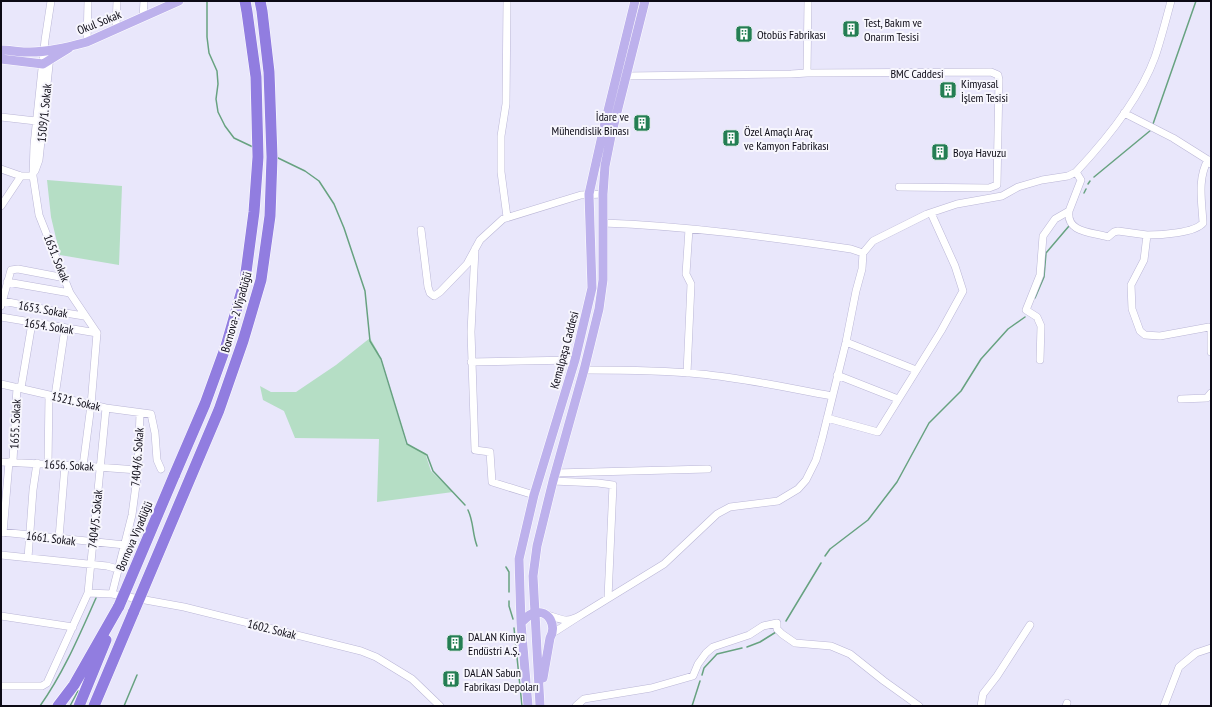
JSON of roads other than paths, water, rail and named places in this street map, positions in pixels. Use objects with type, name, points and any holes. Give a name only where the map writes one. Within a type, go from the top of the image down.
[{"type":"highway","name":"Bornova-2 Viyadüğü","points":[[174,476],[205,404],[226,346],[245,280],[254,212],[258,157],[256,77],[245,1]]},
{"type":"highway","name":"Bornova-2 Viyadüğü","points":[[94,706],[219,410],[243,341],[260,280],[270,216],[272,157],[269,72],[260,1]]},
{"type":"highway","name":"Bornova Viyadüğü","points":[[119,606],[174,476]]},
{"type":"highway","points":[[58,706],[74,685],[119,606]]},
{"type":"highway","points":[[79,706],[119,606]]},
{"type":"main road","name":"Kemalpaşa Caddesi","points":[[528,706],[519,559],[534,495],[575,360],[592,288],[589,194],[636,1]]},
{"type":"main road","name":"Kemalpaşa Caddesi","points":[[540,706],[533,576],[537,546],[599,309],[603,280],[603,194],[605,166],[645,1]]},
{"type":"main road","name":"Okul Sokak","points":[[1,50],[26,52],[48,50],[87,42],[174,2]]},
{"type":"main road","name":"Okul Sokak","points":[[46,62],[72,46]]},
{"type":"main road","points":[[1,59],[46,62]]},
{"type":"main road","points":[[540,693],[552,635],[552,622],[545,614],[535,613],[530,614],[522,627],[527,640],[537,644],[542,643],[552,635]]},
{"type":"street","name":"1509/1. Sokak","points":[[33,176],[36,121],[48,50],[50,1]]},
{"type":"street","points":[[87,42],[88,1]]},
{"type":"street","points":[[116,28],[117,1]]},
{"type":"street","points":[[143,17],[144,1]]},
{"type":"street","points":[[507,1],[506,104],[501,136],[501,172],[507,217]]},
{"type":"street","points":[[807,73],[808,1]]},
{"type":"street","points":[[552,635],[581,615],[664,564],[717,514],[730,507],[778,501],[798,489],[806,480],[816,460],[846,342],[862,269],[863,253],[873,241],[931,213],[957,204],[1002,196],[1018,187],[1042,180],[1068,176],[1076,172],[1124,113],[1140,87],[1154,58],[1171,1]]},
{"type":"street","name":"1509/1. Sokak","points":[[33,176],[39,160],[46,62]]},
{"type":"street","name":"BMC Caddesi","points":[[626,76],[991,72],[998,75],[997,185],[989,188],[899,187]]},
{"type":"street","points":[[1076,172],[1081,180],[1068,210],[1068,218],[1074,227],[1108,237],[1114,232],[1118,231],[1147,235],[1162,235],[1200,227],[1203,223],[1201,190],[1202,170],[1210,162],[1173,138],[1124,113]]},
{"type":"street","points":[[2,119],[36,121]]},
{"type":"street","points":[[1,169],[21,176],[33,176]]},
{"type":"street","points":[[1,206],[4,197],[21,176]]},
{"type":"street","name":"1651. Sokak","points":[[33,176],[40,215],[70,293],[84,316],[97,333]]},
{"type":"street","points":[[421,230],[428,288],[430,293],[434,296],[440,292],[467,264],[480,240],[503,219],[581,195],[603,194]]},
{"type":"street","points":[[1040,360],[1041,326],[1037,317],[1026,310],[1040,275],[1043,236],[1055,219],[1068,210]]},
{"type":"street","points":[[827,418],[878,432],[941,331],[963,291],[955,266],[931,213]]},
{"type":"street","points":[[604,223],[655,225],[828,245],[851,249],[863,253]]},
{"type":"street","points":[[687,373],[691,284],[686,274],[689,229]]},
{"type":"street","points":[[1147,235],[1144,260],[1131,285],[1132,309],[1140,331],[1145,336],[1160,336],[1209,327],[1211,330],[1211,352]]},
{"type":"street","points":[[475,249],[471,332],[475,450],[490,452],[492,482],[534,495]]},
{"type":"street","points":[[2,304],[11,270],[18,269],[64,278]]},
{"type":"street","points":[[7,282],[70,293]]},
{"type":"street","name":"1653. Sokak","points":[[2,304],[84,316]]},
{"type":"street","name":"1654. Sokak","points":[[1,318],[97,333]]},
{"type":"street","name":"1655. Sokak","points":[[2,533],[19,388],[32,323]]},
{"type":"street","points":[[48,464],[52,395],[65,328]]},
{"type":"street","points":[[83,466],[91,405],[97,333]]},
{"type":"street","points":[[846,342],[916,370]]},
{"type":"street","points":[[471,362],[575,360]]},
{"type":"street","points":[[584,370],[687,373],[832,396]]},
{"type":"street","points":[[837,375],[898,399]]},
{"type":"street","name":"1521. Sokak","points":[[1,384],[91,405],[151,414],[155,433],[157,460],[161,469]]},
{"type":"street","points":[[1181,399],[1207,398],[1211,393]]},
{"type":"street","name":"7404/5. Sokak","points":[[1,686],[42,686],[47,683],[88,593],[106,408]]},
{"type":"street","name":"7404/6. Sokak","points":[[112,594],[131,520],[138,470],[140,413]]},
{"type":"street","name":"1656. Sokak","points":[[1,462],[138,470]]},
{"type":"street","points":[[28,558],[37,463]]},
{"type":"street","points":[[59,538],[65,465]]},
{"type":"street","points":[[554,477],[708,469]]},
{"type":"street","points":[[554,477],[613,485],[608,598]]},
{"type":"street","name":"1661. Sokak","points":[[2,533],[59,538],[92,543],[125,545]]},
{"type":"street","points":[[1,555],[107,566],[118,569]]},
{"type":"street","name":"1602. Sokak","points":[[88,593],[112,594],[184,608],[361,651],[376,657],[412,679],[440,706]]},
{"type":"street","points":[[545,614],[566,620],[572,620],[581,615]]},
{"type":"street","points":[[1,616],[73,627]]},
{"type":"street","points":[[576,706],[584,699],[651,688],[693,676],[698,664],[706,653],[713,647],[749,635],[763,626],[777,623],[777,629],[795,643],[831,646],[850,654],[919,706]]},
{"type":"street","points":[[981,706],[983,694],[997,676],[1030,625]]},
{"type":"street","points":[[1164,706],[1179,667],[1196,652],[1211,648]]},
{"type":"waterway","points":[[207,1],[207,37],[209,53],[217,71],[218,84],[216,99],[218,112],[225,126],[234,138],[253,147]]},
{"type":"waterway","points":[[1153,124],[1196,1]]},
{"type":"waterway","points":[[1094,177],[1151,130]]},
{"type":"waterway","points":[[276,157],[305,171],[319,181],[334,204],[344,228],[365,291],[370,341],[381,359],[407,444],[427,455],[433,471],[465,505]]},
{"type":"waterway","points":[[1084,193],[1086,189]]},
{"type":"waterway","points":[[1035,298],[1044,277],[1046,253],[1069,226]]},
{"type":"waterway","points":[[825,556],[830,549],[868,520],[897,482],[929,423],[961,391],[981,359],[1008,329],[1025,317]]},
{"type":"waterway","points":[[468,510],[477,546]]},
{"type":"waterway","points":[[786,621],[821,563]]},
{"type":"waterway","points":[[506,567],[509,572],[509,592]]},
{"type":"waterway","points":[[40,706],[64,667],[96,598]]},
{"type":"waterway","points":[[509,601],[513,619]]},
{"type":"waterway","points":[[514,628],[522,706]]},
{"type":"waterway","points":[[747,647],[760,642],[776,632]]},
{"type":"waterway","points":[[702,675],[704,668],[717,654],[742,648]]},
{"type":"waterway","points":[[124,706],[137,675]]},
{"type":"waterway","points":[[692,706],[700,681]]},
{"type":"waterway","points":[[70,706],[78,691]]},
{"type":"place","name":"Test, Bakım ve Onarım Tesisi","points":[[851,29]]},
{"type":"place","name":"Otobüs Fabrikası","points":[[744,34]]},
{"type":"place","name":"Kimyasal İşlem Tesisi","points":[[948,90]]},
{"type":"place","name":"İdare ve Mühendislik Binası","points":[[642,123]]},
{"type":"place","name":"Özel Amaçlı Araç ve Kamyon Fabrikası","points":[[731,138]]},
{"type":"place","name":"Boya Havuzu","points":[[940,152]]},
{"type":"place","name":"DALAN Kimya Endüstri A.Ş.","points":[[455,643]]},
{"type":"place","name":"DALAN Sabun Fabrikası Depoları","points":[[451,679]]}]
